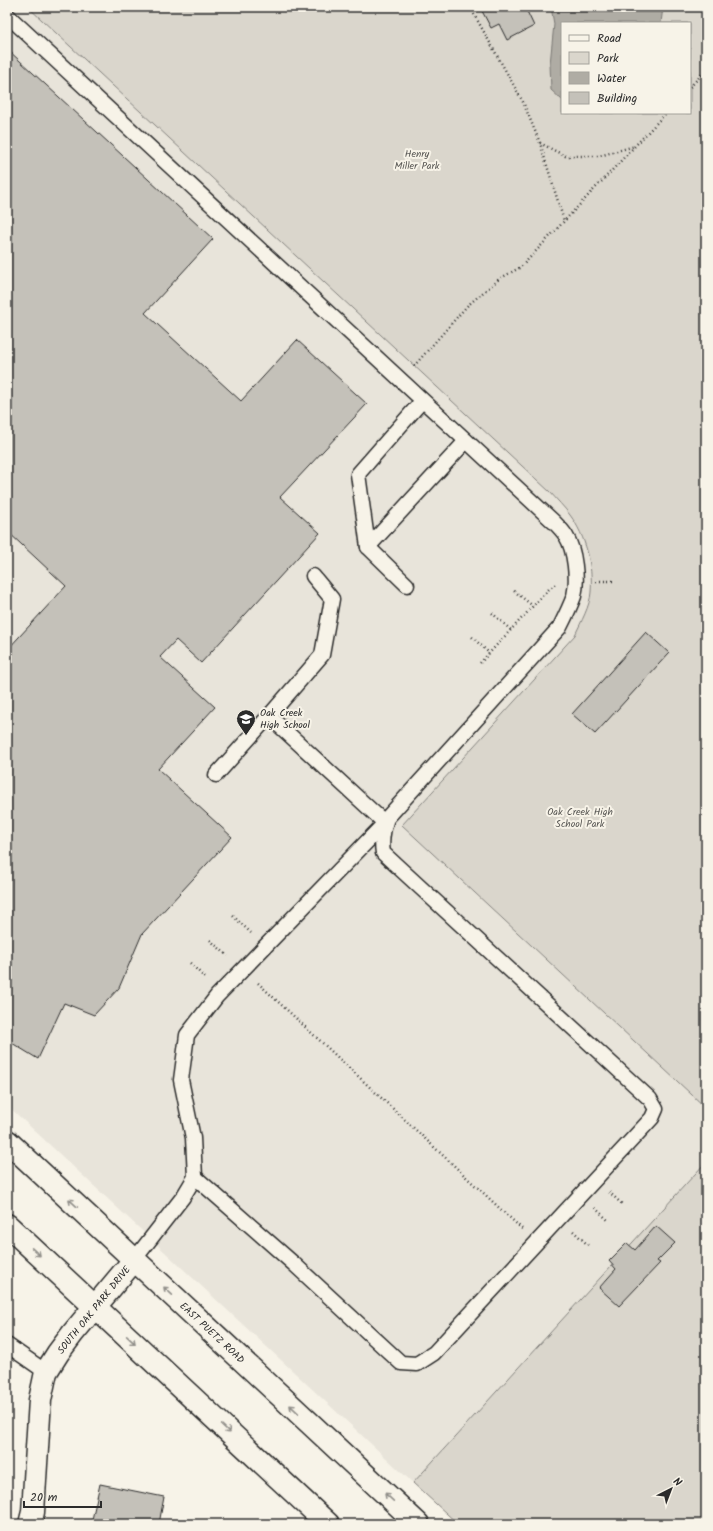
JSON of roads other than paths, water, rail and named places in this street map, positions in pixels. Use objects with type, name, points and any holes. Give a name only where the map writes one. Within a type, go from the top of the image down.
[{"type":"street","name":"EAST PUETZ ROAD","points":[[7,1141],[418,1524]]},
{"type":"street","points":[[7,1225],[328,1524]]},
{"type":"street","name":"SOUTH OAK PARK DRIVE","points":[[30,1524],[34,1505],[40,1400],[46,1372],[58,1353],[134,1260]]},
{"type":"lane","points":[[7,15],[554,522],[567,537],[576,574],[574,594],[560,627],[387,818],[382,844],[383,853],[650,1099],[656,1109],[652,1118],[434,1353],[417,1364],[401,1363],[294,1264],[195,1177]]},
{"type":"lane","points":[[407,585],[368,547],[358,474],[422,401]]},
{"type":"lane","points":[[368,547],[466,441]]},
{"type":"lane","points":[[216,775],[322,655],[332,599],[313,576]]},
{"type":"lane","points":[[269,716],[385,823]]},
{"type":"lane","points":[[134,1260],[174,1210],[195,1177],[193,1138],[181,1080],[187,1035],[218,996],[385,823]]},
{"type":"lane","points":[[7,1345],[46,1372]]},
{"type":"water","points":[[551,7],[663,7],[661,22],[561,22],[561,99],[551,90],[550,64],[554,24]]},
{"type":"place","name":"Oak Creek High School","points":[[246,736]]},
{"type":"park label","name":"Henry Miller Park","points":[[417,160]]},
{"type":"park label","name":"Oak Creek High School Park","points":[[580,818]]}]
